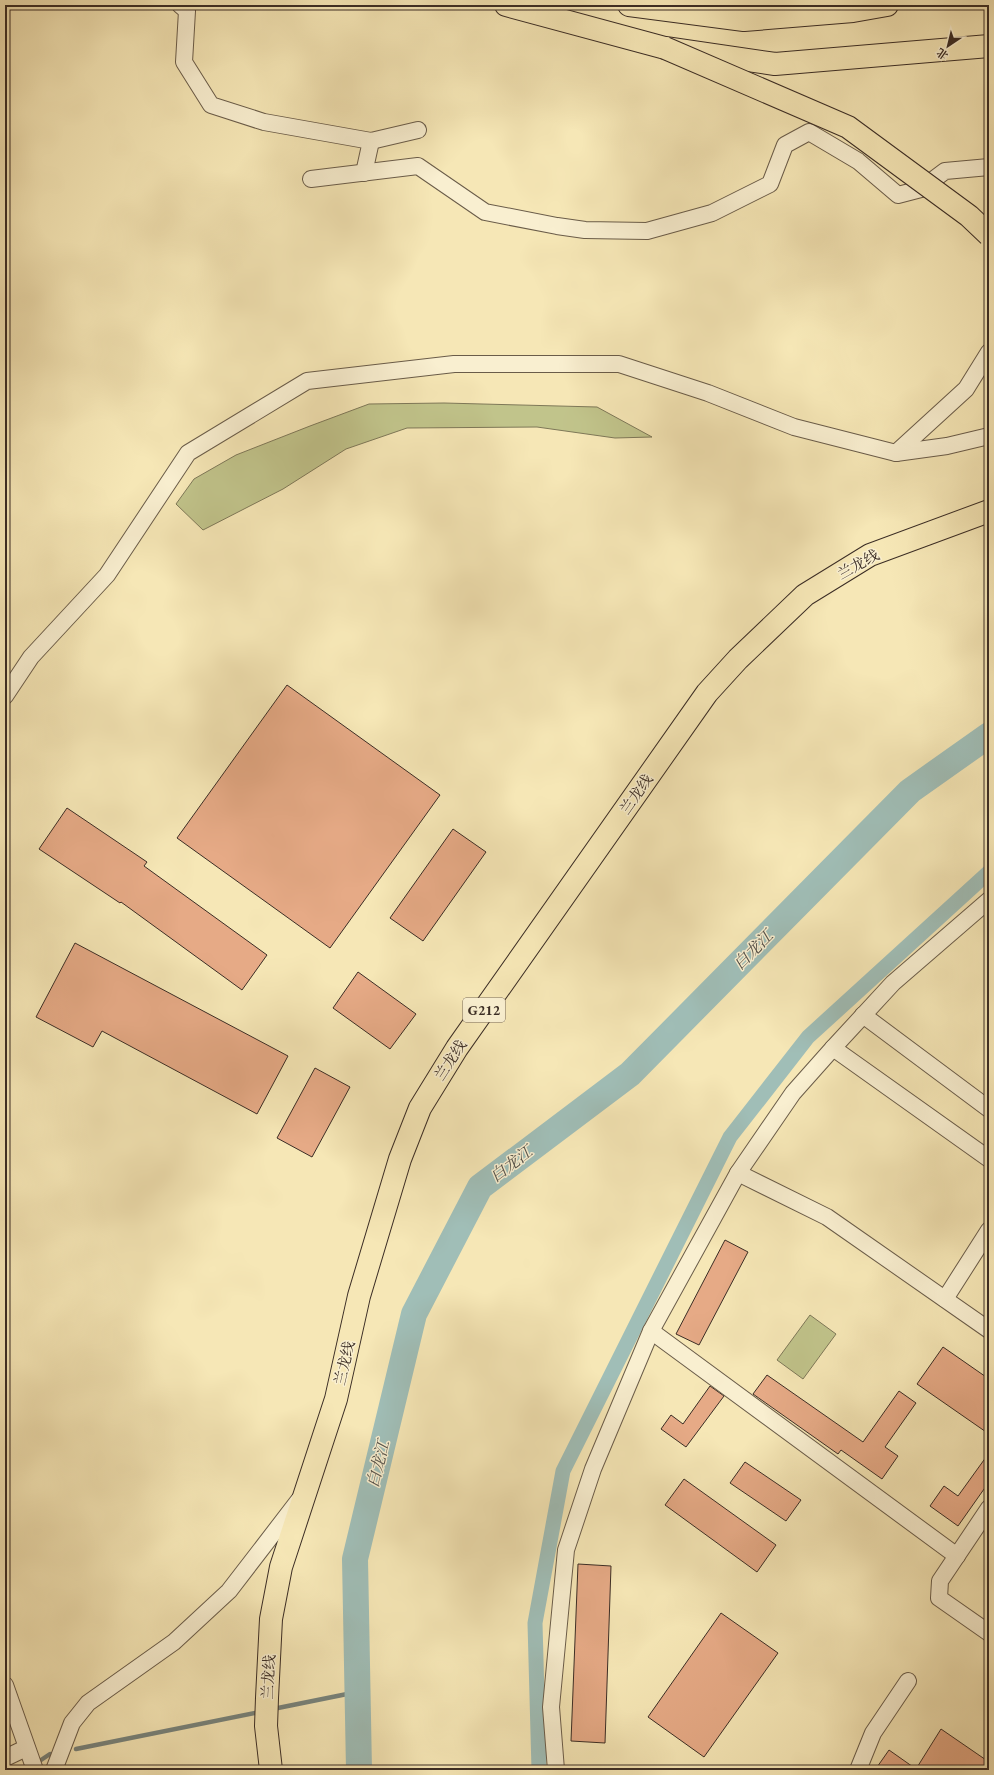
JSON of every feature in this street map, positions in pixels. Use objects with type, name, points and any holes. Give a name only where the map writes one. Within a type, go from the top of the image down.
[{"type":"highway","points":[[506,5],[665,48],[774,64],[989,46]]},
{"type":"highway","points":[[629,5],[744,20],[852,11],[887,5]]},
{"type":"highway","points":[[665,48],[848,127],[969,216],[989,235]]},
{"type":"highway","name":"兰龙线","points":[[271,1770],[266,1726],[267,1698],[271,1619],[281,1567],[336,1399],[359,1296],[400,1159],[420,1108],[462,1041],[707,693],[738,659],[805,595],[870,555],[989,510]]},
{"type":"street","points":[[180,5],[187,11],[184,62],[211,105],[264,122],[371,142],[418,130]]},
{"type":"street","points":[[311,180],[418,166],[486,212],[585,230],[647,231],[712,213],[770,184],[785,145],[809,132],[858,161],[898,195],[921,189],[945,171],[989,167]]},
{"type":"street","points":[[364,173],[371,142]]},
{"type":"street","points":[[896,453],[966,390],[989,352]]},
{"type":"street","points":[[5,696],[31,656],[107,575],[188,453],[306,381],[454,364],[619,364],[708,393],[794,426],[896,453],[947,446],[989,436]]},
{"type":"street","points":[[556,1770],[551,1707],[566,1550],[593,1469],[651,1331],[738,1173],[793,1093],[893,983],[989,900]]},
{"type":"street","points":[[863,1015],[989,1109]]},
{"type":"street","points":[[833,1048],[989,1159]]},
{"type":"street","points":[[738,1173],[827,1217],[989,1330]]},
{"type":"street","points":[[945,1299],[987,1238]]},
{"type":"street","points":[[651,1331],[957,1556]]},
{"type":"street","points":[[54,1770],[72,1723],[88,1703],[174,1642],[229,1591],[306,1491]]},
{"type":"street","points":[[986,1518],[940,1581],[939,1598],[989,1633]]},
{"type":"street","points":[[858,1770],[873,1733],[908,1681]]},
{"type":"street","points":[[5,1685],[31,1760],[5,1758]]},
{"type":"green space","points":[[444,403],[597,407],[652,437],[615,438],[537,427],[407,428],[346,449],[283,489],[203,530],[176,504],[194,479],[236,455],[310,426],[369,404]]},
{"type":"green space","points":[[810,1315],[836,1334],[803,1379],[777,1360]]},
{"type":"building","points":[[287,685],[440,795],[330,948],[177,838]]},
{"type":"building","points":[[67,808],[147,862],[144,866],[267,955],[242,990],[121,902],[120,903],[39,849]]},
{"type":"building","points":[[453,829],[486,852],[423,941],[390,918]]},
{"type":"building","points":[[75,943],[288,1056],[257,1114],[102,1031],[93,1047],[36,1017]]},
{"type":"building","points":[[358,972],[416,1014],[390,1049],[333,1008]]},
{"type":"building","points":[[315,1068],[350,1087],[312,1157],[277,1138]]},
{"type":"building","points":[[725,1240],[748,1252],[699,1345],[676,1334]]},
{"type":"building","points":[[943,1347],[989,1379],[989,1434],[917,1384]]},
{"type":"building","points":[[767,1375],[863,1442],[899,1391],[916,1403],[885,1447],[898,1456],[882,1479],[841,1450],[838,1454],[753,1394]]},
{"type":"building","points":[[710,1386],[724,1396],[686,1447],[661,1429],[671,1415],[683,1424]]},
{"type":"building","points":[[989,1453],[989,1482],[958,1526],[930,1506],[944,1486],[958,1496]]},
{"type":"building","points":[[745,1462],[801,1500],[786,1521],[730,1483]]},
{"type":"building","points":[[684,1479],[776,1545],[757,1572],[665,1505]]},
{"type":"building","points":[[578,1564],[611,1566],[605,1743],[571,1741]]},
{"type":"building","points":[[721,1613],[778,1653],[704,1757],[648,1717]]},
{"type":"building","points":[[941,1729],[989,1762],[989,1770],[875,1770],[889,1750],[916,1769]]},
{"type":"waterway","name":"白龙江","points":[[359,1770],[355,1559],[414,1314],[480,1187],[630,1074],[910,791],[989,735]]},
{"type":"waterway","points":[[539,1770],[535,1623],[563,1471],[730,1137],[808,1037],[989,872]]},
{"type":"waterway","points":[[273,1709],[357,1692]]},
{"type":"waterway","points":[[76,1749],[260,1712]]},
{"type":"waterway","points":[[26,1770],[50,1754]]}]
